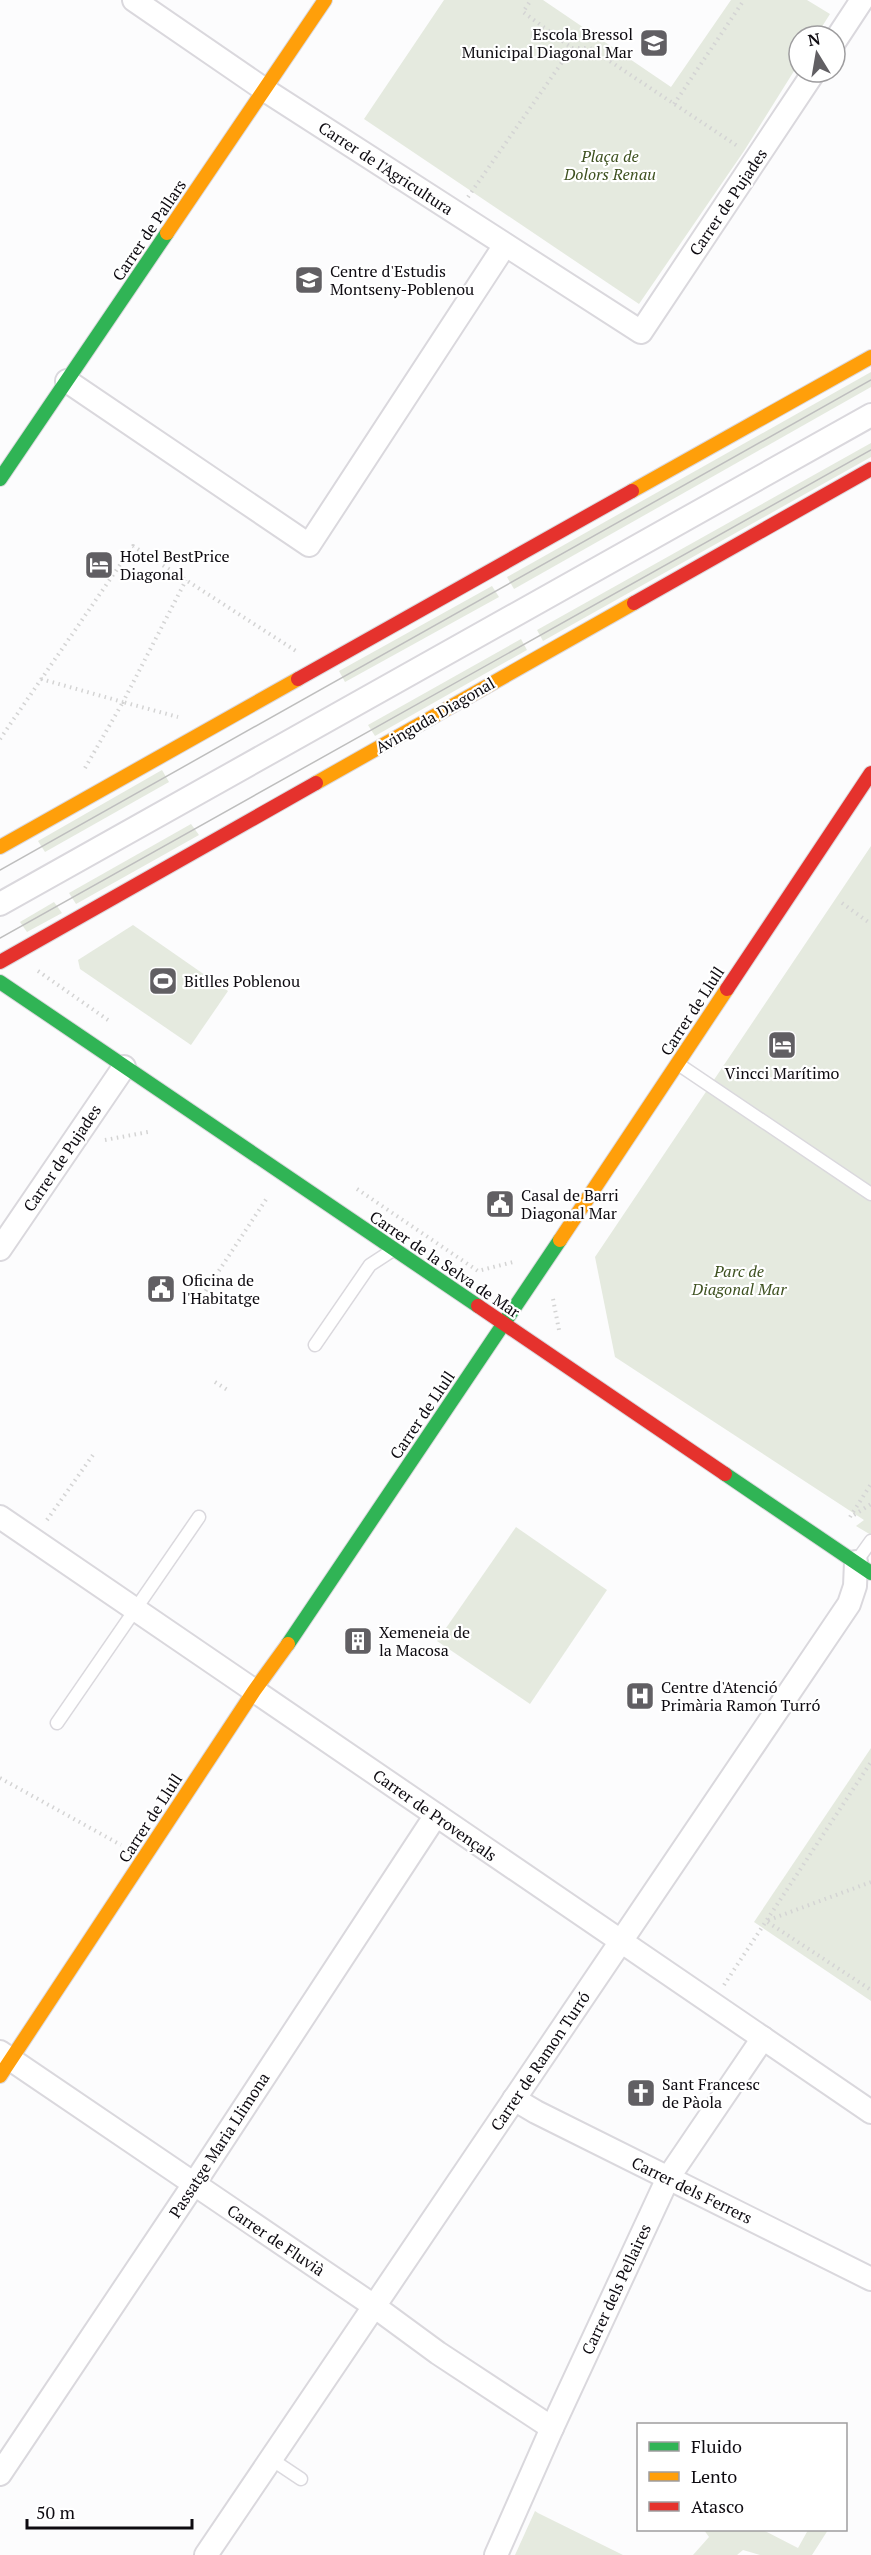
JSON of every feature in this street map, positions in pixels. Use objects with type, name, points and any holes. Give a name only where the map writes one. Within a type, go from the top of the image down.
[{"type":"street","name":"Carrer de l'Agricultura","points":[[134,0],[265,90],[641,333]]},
{"type":"street","name":"Carrer de Pallars","points":[[0,478],[8,451],[66,381],[325,0]]},
{"type":"street","points":[[846,24],[862,0]]},
{"type":"street","name":"Carrer de Pujades","points":[[641,333],[806,84]]},
{"type":"street","points":[[66,381],[309,545],[505,245]]},
{"type":"street","points":[[0,846],[871,357]]},
{"type":"street","points":[[0,904],[871,414]]},
{"type":"street","name":"Avinguda Diagonal","points":[[0,962],[871,469]]},
{"type":"street","name":"Carrer de Llull","points":[[4,2063],[504,1323],[871,773]]},
{"type":"street","name":"Carrer de la Selva de Mar","points":[[0,982],[864,1567]]},
{"type":"street","name":"Carrer de Pujades","points":[[0,1249],[124,1067]]},
{"type":"street","name":"Carrer de Provençals","points":[[0,1517],[871,2112]]},
{"type":"street","name":"Carrer de Ramon Turró","points":[[207,2555],[849,1604],[864,1567]]},
{"type":"street","name":"Passatge Maria Llimona","points":[[0,2474],[436,1815]]},
{"type":"street","name":"Carrer dels Pellaires","points":[[496,2555],[552,2428],[675,2181],[763,2038]]},
{"type":"street","name":"Carrer de Fluvià","points":[[4,2063],[194,2184],[374,2306],[438,2353],[552,2428]]},
{"type":"street","name":"Carrer dels Ferrers","points":[[514,2099],[871,2279]]},
{"type":"lane","points":[[677,1064],[871,1194]]},
{"type":"lane","points":[[315,1346],[370,1265],[394,1249]]},
{"type":"lane","points":[[57,1723],[199,1516]]},
{"type":"lane","points":[[864,1567],[871,1541]]},
{"type":"lane","points":[[271,2459],[301,2479]]},
{"type":"path","points":[[531,0],[523,12],[572,48],[590,48],[744,151]]},
{"type":"path","points":[[674,104],[744,0]]},
{"type":"path","points":[[467,197],[572,48]]},
{"type":"path","points":[[0,739],[133,546],[296,651]]},
{"type":"path","points":[[83,772],[123,702],[186,580]]},
{"type":"path","points":[[41,679],[179,717]]},
{"type":"path","points":[[842,903],[871,924]]},
{"type":"path","points":[[30,966],[112,1023]]},
{"type":"path","points":[[105,1140],[148,1132]]},
{"type":"path","name":"Carrer de la Selva de Mar","points":[[352,1186],[478,1271],[520,1261]]},
{"type":"path","points":[[199,1301],[267,1198]]},
{"type":"path","points":[[215,1382],[229,1391]]},
{"type":"path","points":[[47,1520],[95,1452]]},
{"type":"path","points":[[871,1484],[850,1517],[871,1504]]},
{"type":"path","points":[[724,1985],[871,1762]]},
{"type":"path","points":[[0,1778],[121,1845]]},
{"type":"path","points":[[766,1922],[871,1882]]},
{"type":"path","points":[[766,1922],[871,1990]]},
{"type":"green space","name":"Plaça de Dolors Renau","points":[[444,0],[543,0],[671,87],[731,0],[807,0],[830,14],[824,24],[787,24],[787,82],[744,151],[639,304],[364,119]]},
{"type":"green space","points":[[871,372],[871,387],[514,589],[507,577]]},
{"type":"green space","points":[[871,443],[871,457],[543,641],[537,630]]},
{"type":"green space","points":[[492,586],[499,597],[345,682],[339,671]]},
{"type":"green space","points":[[521,639],[527,650],[375,736],[368,725]]},
{"type":"green space","points":[[162,770],[169,782],[45,852],[38,841]]},
{"type":"green space","points":[[191,824],[199,835],[76,904],[69,893]]},
{"type":"green space","name":"Parc de Diagonal Mar","points":[[871,846],[871,1535],[856,1526],[864,1520],[615,1357],[595,1257]]},
{"type":"green space","points":[[54,902],[62,913],[27,932],[20,922]]},
{"type":"green space","points":[[133,925],[228,991],[191,1045],[80,969],[78,960]]},
{"type":"green space","points":[[516,1527],[607,1590],[530,1704],[437,1641]]},
{"type":"green space","points":[[871,1748],[871,2001],[754,1922]]},
{"type":"green space","points":[[535,2511],[538,2513],[623,2555],[515,2555]]},
{"type":"green space","points":[[705,2531],[765,2531],[798,2548],[807,2531],[827,2531],[812,2555],[760,2555],[743,2550],[737,2555],[693,2555],[709,2537]]},
{"type":"tram line","points":[[0,870],[871,380]]},
{"type":"tram line","points":[[0,938],[871,450]]},
{"type":"traffic: fast","points":[[0,479],[167,233]]},
{"type":"traffic: fast","points":[[0,982],[478,1306]]},
{"type":"traffic: fast","points":[[288,1644],[560,1240]]},
{"type":"traffic: fast","points":[[725,1474],[871,1573]]},
{"type":"traffic: slow","points":[[167,233],[325,0]]},
{"type":"traffic: slow","points":[[632,491],[871,357]]},
{"type":"traffic: slow","points":[[316,783],[634,603]]},
{"type":"traffic: slow","points":[[0,847],[298,679]]},
{"type":"traffic: slow","points":[[560,1240],[727,989]]},
{"type":"traffic: slow","points":[[0,2076],[254,1691],[288,1644]]},
{"type":"traffic: jam","points":[[634,603],[871,469]]},
{"type":"traffic: jam","points":[[298,679],[632,491]]},
{"type":"traffic: jam","points":[[727,989],[871,773]]},
{"type":"traffic: jam","points":[[0,962],[316,783]]},
{"type":"traffic: jam","points":[[478,1306],[725,1474]]},
{"type":"place","name":"Escola Bressol Municipal Diagonal Mar","points":[[654,43]]},
{"type":"place","name":"Centre d'Estudis Montseny-Poblenou","points":[[309,280]]},
{"type":"place","name":"Hotel BestPrice Diagonal","points":[[99,565]]},
{"type":"place","name":"Bitlles Poblenou","points":[[163,981]]},
{"type":"place","name":"Vincci Marítimo","points":[[782,1045]]},
{"type":"place","name":"Casal de Barri Diagonal Mar","points":[[500,1204]]},
{"type":"place","name":"Oficina de l'Habitatge","points":[[161,1289]]},
{"type":"place","name":"Xemeneia de la Macosa","points":[[358,1641]]},
{"type":"place","name":"Centre d'Atenció Primària Ramon Turró","points":[[640,1696]]},
{"type":"place","name":"Sant Francesc de Pàola","points":[[641,2093]]}]
